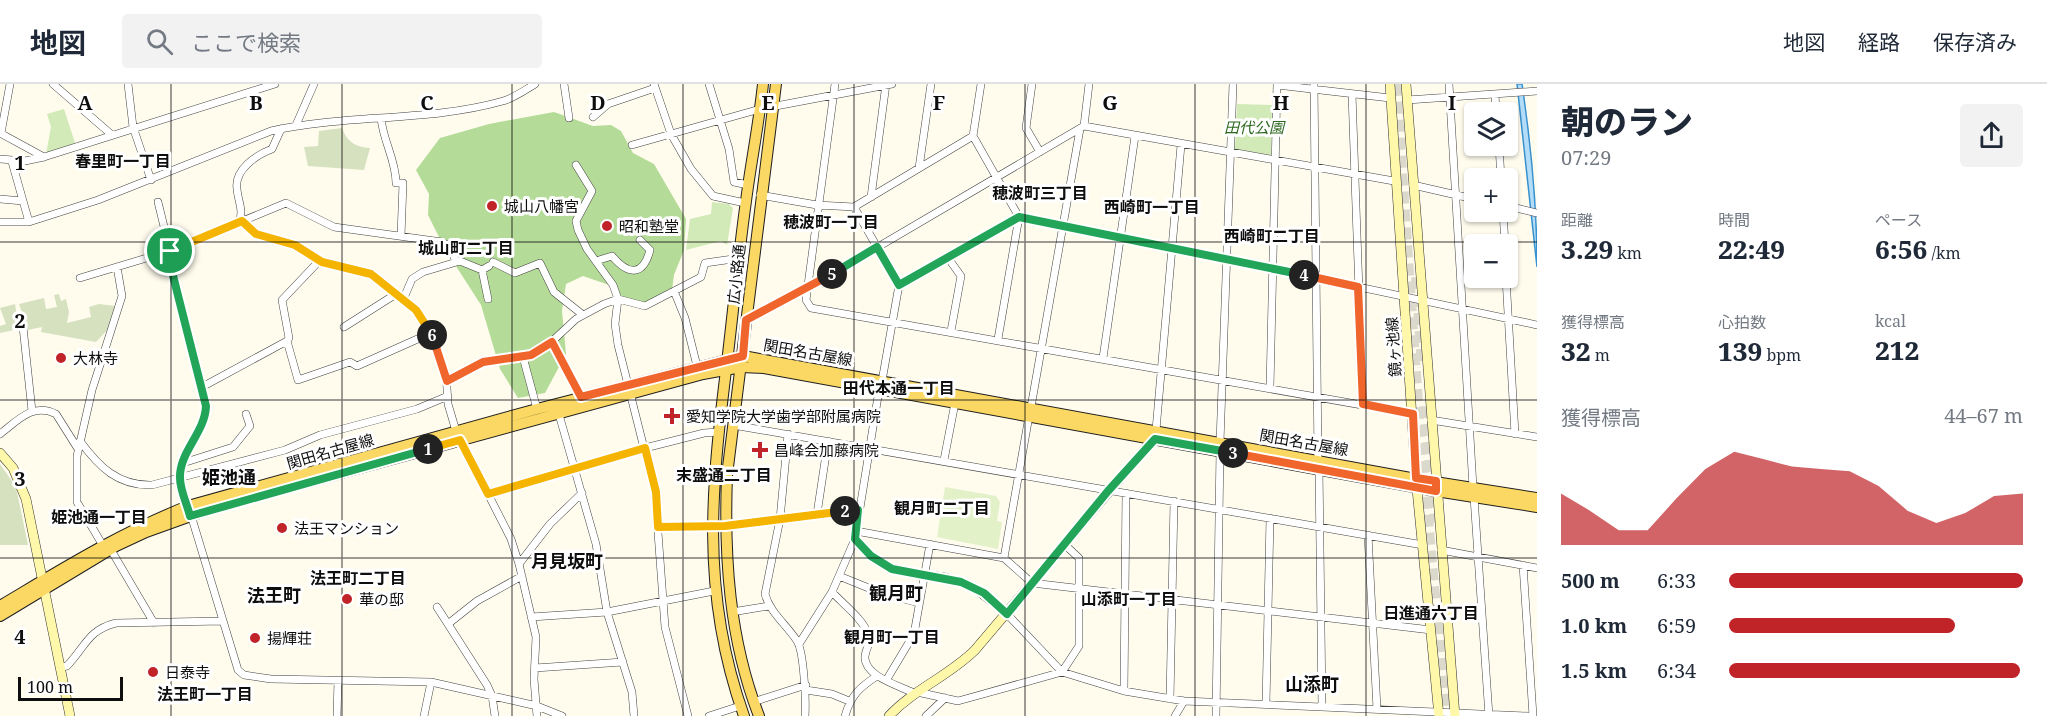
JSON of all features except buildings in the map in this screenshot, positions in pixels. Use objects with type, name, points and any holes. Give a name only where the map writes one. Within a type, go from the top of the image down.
[{"type":"main road","name":"広小路通","points":[[742,711],[726,657],[714,591],[711,526],[725,370],[763,84]]},
{"type":"main road","name":"広小路通","points":[[759,716],[753,702],[732,612],[727,576],[725,526],[727,475],[743,356],[760,195],[776,84]]},
{"type":"main road","name":"関田名古屋線","points":[[0,616],[43,585],[106,547],[146,532],[189,511],[628,389],[727,358],[743,356],[955,403],[1030,412]]},
{"type":"main road","name":"関田名古屋線","points":[[458,435],[537,409],[557,408],[581,397],[741,367],[764,368],[880,385],[1417,483],[1474,492],[1537,498]]},
{"type":"main road","name":"関田名古屋線","points":[[1474,492],[1537,507]]},
{"type":"main road","name":"関田名古屋線","points":[[0,606],[43,585]]},
{"type":"street","points":[[10,84],[0,133],[44,157]]},
{"type":"street","points":[[53,84],[112,135]]},
{"type":"street","points":[[128,84],[134,127],[151,180]]},
{"type":"street","points":[[0,159],[12,162],[44,157],[275,84]]},
{"type":"street","points":[[296,125],[314,84]]},
{"type":"street","points":[[0,222],[29,222],[151,180],[296,125],[347,118],[381,118],[504,101],[535,84]]},
{"type":"street","points":[[564,84],[569,118]]},
{"type":"street","points":[[710,84],[729,149],[734,182],[748,185]]},
{"type":"street","points":[[835,84],[806,300],[811,308],[1223,378],[1413,414]]},
{"type":"street","points":[[632,145],[760,109],[888,84],[871,196]]},
{"type":"street","points":[[919,168],[931,84]]},
{"type":"street","points":[[981,84],[973,136],[998,176],[1019,217],[998,339]]},
{"type":"street","points":[[1032,84],[1026,128],[1040,152]]},
{"type":"street","points":[[1004,558],[1040,347],[1089,84]]},
{"type":"street","points":[[1216,716],[1220,446],[1233,84]]},
{"type":"street","name":"鏡ヶ池線","points":[[1390,84],[1394,181],[1405,297],[1417,483],[1438,713]]},
{"type":"street","points":[[1406,84],[1455,714]]},
{"type":"street","points":[[1449,84],[1477,556],[1489,715]]},
{"type":"street","points":[[1270,387],[1277,85],[1314,87],[1390,98]]},
{"type":"street","points":[[593,117],[608,104],[654,86],[671,134],[691,170],[713,196],[746,202]]},
{"type":"street","points":[[1314,87],[1322,707]]},
{"type":"street","points":[[1407,100],[1537,91]]},
{"type":"street","points":[[1352,94],[1363,404]]},
{"type":"street","points":[[1495,94],[1495,102]]},
{"type":"street","points":[[381,118],[382,134],[396,170],[396,183],[403,183],[401,236]]},
{"type":"street","points":[[746,320],[808,288],[1082,128],[1394,181]]},
{"type":"street","points":[[241,221],[242,215],[236,186],[239,176],[259,154],[272,149],[281,129]]},
{"type":"street","points":[[760,195],[818,205],[854,207],[973,136]]},
{"type":"street","points":[[1103,358],[1135,136]]},
{"type":"street","points":[[889,716],[916,693],[963,662],[1007,614],[1156,435],[1181,145]]},
{"type":"street","points":[[12,162],[29,222]]},
{"type":"street","points":[[576,165],[592,192],[576,221],[578,230],[613,285],[618,299],[615,324],[628,389],[656,492],[664,627],[688,716]]},
{"type":"street","points":[[1413,185],[1464,197]]},
{"type":"street","points":[[0,199],[23,201]]},
{"type":"street","points":[[158,202],[202,387],[206,416],[183,463],[180,479],[238,670],[244,675],[271,679],[430,682],[537,706],[562,716]]},
{"type":"street","points":[[80,278],[169,251],[286,203],[334,226],[442,242],[450,247],[456,262]]},
{"type":"street","points":[[799,644],[832,592],[856,535],[858,510],[899,285],[854,207]]},
{"type":"street","points":[[1518,208],[1537,213]]},
{"type":"street","points":[[899,285],[1019,217],[1228,258],[1423,303],[1537,325]]},
{"type":"street","points":[[241,221],[256,234],[295,245],[320,260],[371,274],[416,310],[431,333],[447,381],[448,396],[458,435],[511,539],[519,564],[536,637],[537,716]]},
{"type":"street","points":[[596,261],[612,256],[621,267],[630,271],[641,268],[645,265],[650,250],[640,240]]},
{"type":"street","points":[[447,381],[483,362],[523,357],[552,342],[583,315],[618,299],[645,306],[701,277],[705,263],[740,258]]},
{"type":"street","points":[[948,258],[961,276],[951,332]]},
{"type":"street","points":[[320,260],[282,300],[288,338],[286,341],[298,380],[304,380],[329,368],[350,362],[357,366],[431,333]]},
{"type":"street","points":[[403,300],[416,275],[456,262],[488,266],[515,273],[540,263],[554,292],[583,315]]},
{"type":"street","points":[[488,266],[488,299]]},
{"type":"street","points":[[117,267],[122,296],[92,390],[79,445],[77,502],[154,623]]},
{"type":"street","points":[[1506,288],[1515,434]]},
{"type":"street","points":[[674,291],[685,318],[697,366]]},
{"type":"street","points":[[344,327],[396,294]]},
{"type":"street","points":[[23,327],[32,411]]},
{"type":"street","points":[[202,387],[286,341]]},
{"type":"street","points":[[552,342],[581,397]]},
{"type":"street","points":[[523,357],[537,409]]},
{"type":"street","points":[[0,435],[32,411],[42,409],[56,414],[79,445],[102,467],[127,483],[152,485],[285,450],[320,435],[417,409],[448,396]]},
{"type":"street","points":[[944,460],[955,403]]},
{"type":"street","points":[[557,408],[596,544],[607,612],[632,692],[634,716]]},
{"type":"street","points":[[183,463],[233,447],[250,426],[246,414]]},
{"type":"street","points":[[1431,420],[1537,437]]},
{"type":"street","points":[[733,425],[1020,473],[1108,491],[1423,545]]},
{"type":"street","points":[[488,494],[645,448],[704,433],[718,432]]},
{"type":"street","points":[[788,434],[780,519],[765,589],[769,606],[799,644],[806,687],[805,716]]},
{"type":"street","points":[[817,514],[828,441]]},
{"type":"street","points":[[0,453],[13,468],[26,499],[62,667],[70,716]]},
{"type":"street","points":[[519,564],[550,524],[582,493]]},
{"type":"street","points":[[1124,691],[1126,493]]},
{"type":"street","points":[[1170,699],[1170,599],[1174,501]]},
{"type":"street","points":[[658,527],[725,526],[858,510]]},
{"type":"street","points":[[1266,704],[1270,518]]},
{"type":"street","points":[[856,535],[930,544],[1004,558],[1032,583],[1431,630]]},
{"type":"street","points":[[856,535],[871,556],[886,566],[946,578],[972,587],[1007,614],[1062,672],[1124,691],[1184,701],[1528,716]]},
{"type":"street","points":[[1368,535],[1377,709]]},
{"type":"street","points":[[887,679],[914,634],[930,544]]},
{"type":"street","points":[[832,592],[868,632],[870,643],[865,654],[866,662],[877,676],[916,693],[958,700],[1062,672],[1079,646],[1080,587],[1079,558],[1064,544]]},
{"type":"street","points":[[1441,550],[1537,568]]},
{"type":"street","points":[[1523,565],[1533,716]]},
{"type":"street","points":[[448,624],[477,601],[522,576]]},
{"type":"street","points":[[839,576],[881,593],[919,603]]},
{"type":"street","points":[[531,617],[607,612],[714,591]]},
{"type":"street","points":[[732,612],[769,606]]},
{"type":"street","points":[[437,607],[492,696],[495,716]]},
{"type":"street","points":[[62,667],[67,666],[92,634],[102,627],[116,623],[223,621]]},
{"type":"street","points":[[535,668],[623,662]]},
{"type":"street","points":[[845,716],[849,701],[856,690],[877,676]]},
{"type":"street","points":[[337,716],[338,680]]},
{"type":"street","points":[[424,716],[430,682]]},
{"type":"street","points":[[753,702],[806,687],[849,701]]},
{"type":"street","points":[[926,716],[945,698]]},
{"type":"street","points":[[1175,716],[1184,701]]},
{"type":"street","points":[[709,716],[742,711]]},
{"type":"green space","name":"田代公園","points":[[1237,104],[1272,105],[1271,155],[1235,149]]},
{"type":"green space","points":[[64,109],[75,143],[46,154],[51,127],[47,114]]},
{"type":"green space","points":[[554,112],[593,126],[611,125],[621,131],[633,153],[654,164],[686,219],[684,250],[674,275],[672,290],[647,304],[623,298],[609,285],[583,276],[566,284],[562,311],[566,354],[545,393],[518,398],[500,369],[481,305],[445,249],[428,215],[429,194],[416,170],[440,138],[489,124]]},
{"type":"green space","points":[[342,128],[353,143],[370,148],[364,170],[308,166],[304,147],[318,146],[319,131]]},
{"type":"green space","points":[[712,202],[729,204],[733,208],[727,245],[721,241],[686,250],[690,219],[711,214]]},
{"type":"green space","points":[[59,294],[61,301],[66,299],[69,312],[67,323],[91,317],[89,307],[99,304],[115,306],[109,328],[96,342],[41,332],[42,327],[28,330],[19,304],[44,298],[46,309],[57,307],[54,295]]},
{"type":"green space","points":[[15,304],[19,329],[0,333],[0,326],[6,324],[0,308]]},
{"type":"green space","points":[[0,464],[16,487],[28,545],[0,545]]},
{"type":"green space","points":[[945,487],[996,496],[1000,502],[997,521],[1002,522],[998,549],[937,537]]},
{"type":"water","points":[[1517,84],[1522,84],[1531,153],[1537,267]]},
{"type":"tunnel","points":[[1395,84],[1419,432],[1445,716]]},
{"type":"tunnel","points":[[1417,277],[1423,367]]},
{"type":"tunnel","points":[[1425,406],[1436,523]]},
{"type":"place","name":"城山八幡宮","points":[[492,206]]},
{"type":"place","name":"昭和塾堂","points":[[607,226]]},
{"type":"place","name":"大林寺","points":[[61,358]]},
{"type":"place","name":"愛知学院大学歯学部附属病院","points":[[672,416]]},
{"type":"place","name":"昌峰会加藤病院","points":[[760,450]]},
{"type":"place","name":"法王マンション","points":[[282,528]]},
{"type":"place","name":"華の邸","points":[[347,599]]},
{"type":"place","name":"揚輝荘","points":[[255,638]]},
{"type":"place","name":"日泰寺","points":[[153,672]]},
{"type":"district","name":"春里町一丁目","points":[[123,161]]},
{"type":"district","name":"穂波町三丁目","points":[[1040,193]]},
{"type":"district","name":"西崎町一丁目","points":[[1152,207]]},
{"type":"district","name":"穂波町一丁目","points":[[831,222]]},
{"type":"district","name":"西崎町二丁目","points":[[1272,236]]},
{"type":"district","name":"城山町二丁目","points":[[466,248]]},
{"type":"district","name":"田代本通一丁目","points":[[899,388]]},
{"type":"district","name":"末盛通二丁目","points":[[724,475]]},
{"type":"district","name":"姫池通","points":[[229,477]]},
{"type":"district","name":"観月町二丁目","points":[[942,508]]},
{"type":"district","name":"姫池通一丁目","points":[[99,517]]},
{"type":"district","name":"月見坂町","points":[[567,561]]},
{"type":"district","name":"法王町二丁目","points":[[358,578]]},
{"type":"district","name":"観月町","points":[[896,593]]},
{"type":"district","name":"法王町","points":[[274,595]]},
{"type":"district","name":"山添町一丁目","points":[[1129,599]]},
{"type":"district","name":"日進通六丁目","points":[[1431,613]]},
{"type":"district","name":"観月町一丁目","points":[[892,637]]},
{"type":"district","name":"山添町","points":[[1312,684]]},
{"type":"district","name":"法王町一丁目","points":[[205,694]]},
{"type":"route","points":[[1019,217],[1228,258],[1358,287],[1363,404],[1413,414],[1416,478],[1436,481],[1436,491],[1155,439],[1108,491],[1007,614],[984,593],[972,587],[946,578],[892,569],[880,563],[855,539],[858,510],[725,526],[658,527],[656,492],[645,448],[488,494],[460,440],[190,516],[180,479],[184,459],[206,416],[206,406],[167,252],[170,251],[242,221],[249,230],[256,234],[295,245],[322,262],[371,274],[416,310],[435,342],[447,381],[483,362],[531,355],[552,342],[581,397],[727,358],[743,356],[746,320],[808,288],[877,247],[899,285],[1019,217]]}]
